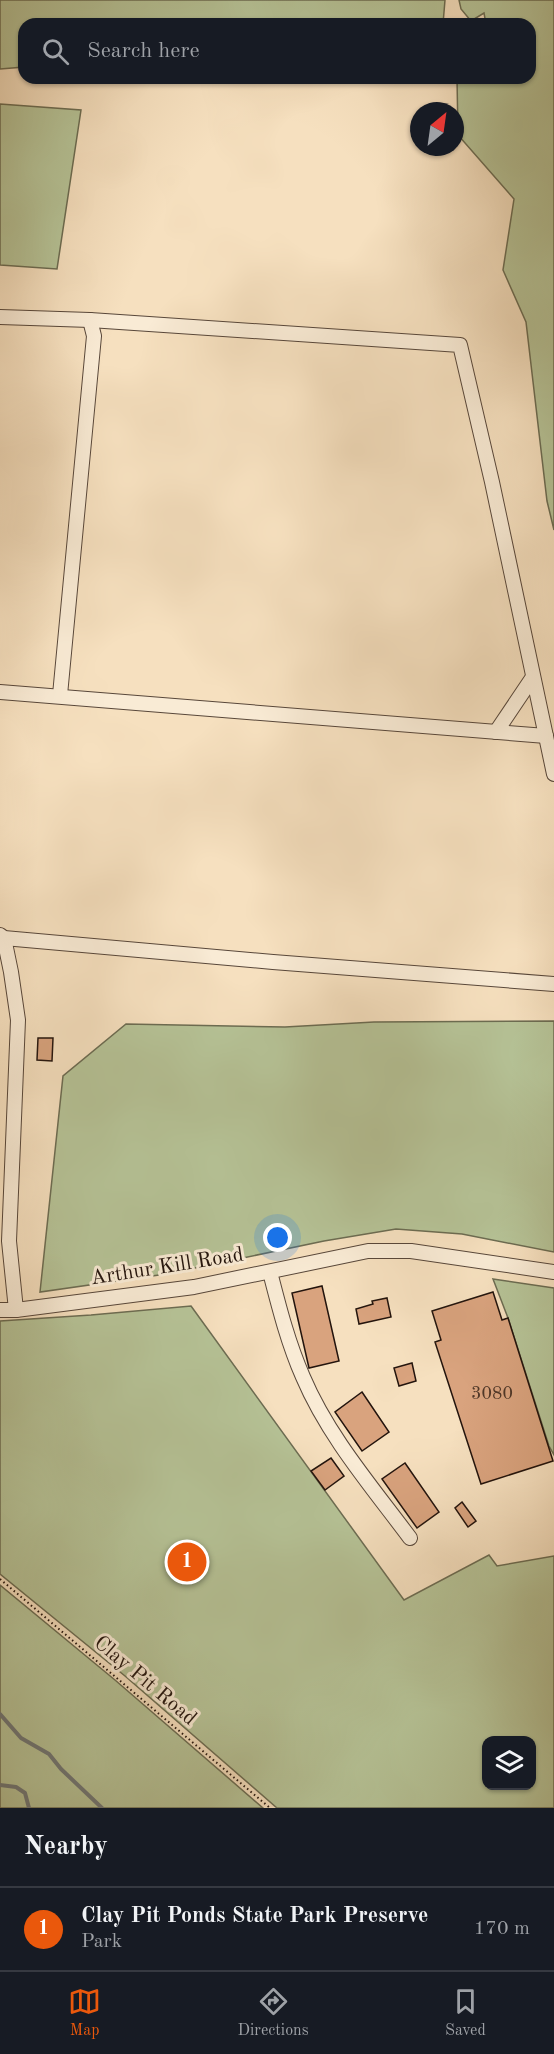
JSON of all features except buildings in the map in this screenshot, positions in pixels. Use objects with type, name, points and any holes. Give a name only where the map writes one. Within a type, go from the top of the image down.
[{"type":"street","points":[[0,317],[90,320],[460,345],[492,482],[554,774]]},
{"type":"street","points":[[60,695],[94,336],[90,320]]},
{"type":"street","points":[[496,732],[533,677]]},
{"type":"street","points":[[0,692],[60,695],[546,736]]},
{"type":"street","points":[[16,1310],[9,1241],[18,1020],[12,972],[2,937],[273,962],[554,984]]},
{"type":"street","name":"Arthur Kill Road","points":[[0,1310],[16,1310],[194,1287],[368,1251],[411,1251],[554,1272]]},
{"type":"street","points":[[270,1272],[289,1341],[303,1378],[324,1420],[410,1538]]},
{"type":"path","name":"Clay Pit Road","points":[[0,1579],[270,1808]]},
{"type":"green space","points":[[0,0],[445,0],[444,18],[18,18],[18,68],[0,69]]},
{"type":"green space","points":[[459,0],[554,0],[554,530],[547,501],[526,322],[503,270],[514,199],[464,142],[464,102],[457,102],[457,84],[536,84],[536,18],[485,18],[484,13],[476,18],[468,18],[461,9]]},
{"type":"green space","points":[[0,104],[81,110],[57,269],[0,265]]},
{"type":"green space","points":[[554,1021],[554,1252],[462,1234],[396,1229],[324,1241],[166,1274],[40,1292],[63,1076],[126,1024],[285,1027],[374,1022]]},
{"type":"green space","points":[[493,1279],[554,1288],[554,1455],[549,1446],[508,1318]]},
{"type":"green space","points":[[191,1306],[404,1600],[489,1555],[497,1566],[554,1556],[554,1808],[277,1808],[125,1676],[0,1574],[0,1321]]},
{"type":"green space","points":[[0,1585],[115,1680],[263,1808],[0,1808]]},
{"type":"waterway","points":[[0,1714],[21,1738],[49,1754],[61,1769],[102,1808]]},
{"type":"waterway","points":[[0,1785],[16,1787],[25,1793],[29,1808]]},
{"type":"place","name":"Clay Pit Ponds State Park Preserve","points":[[187,1562]]}]
